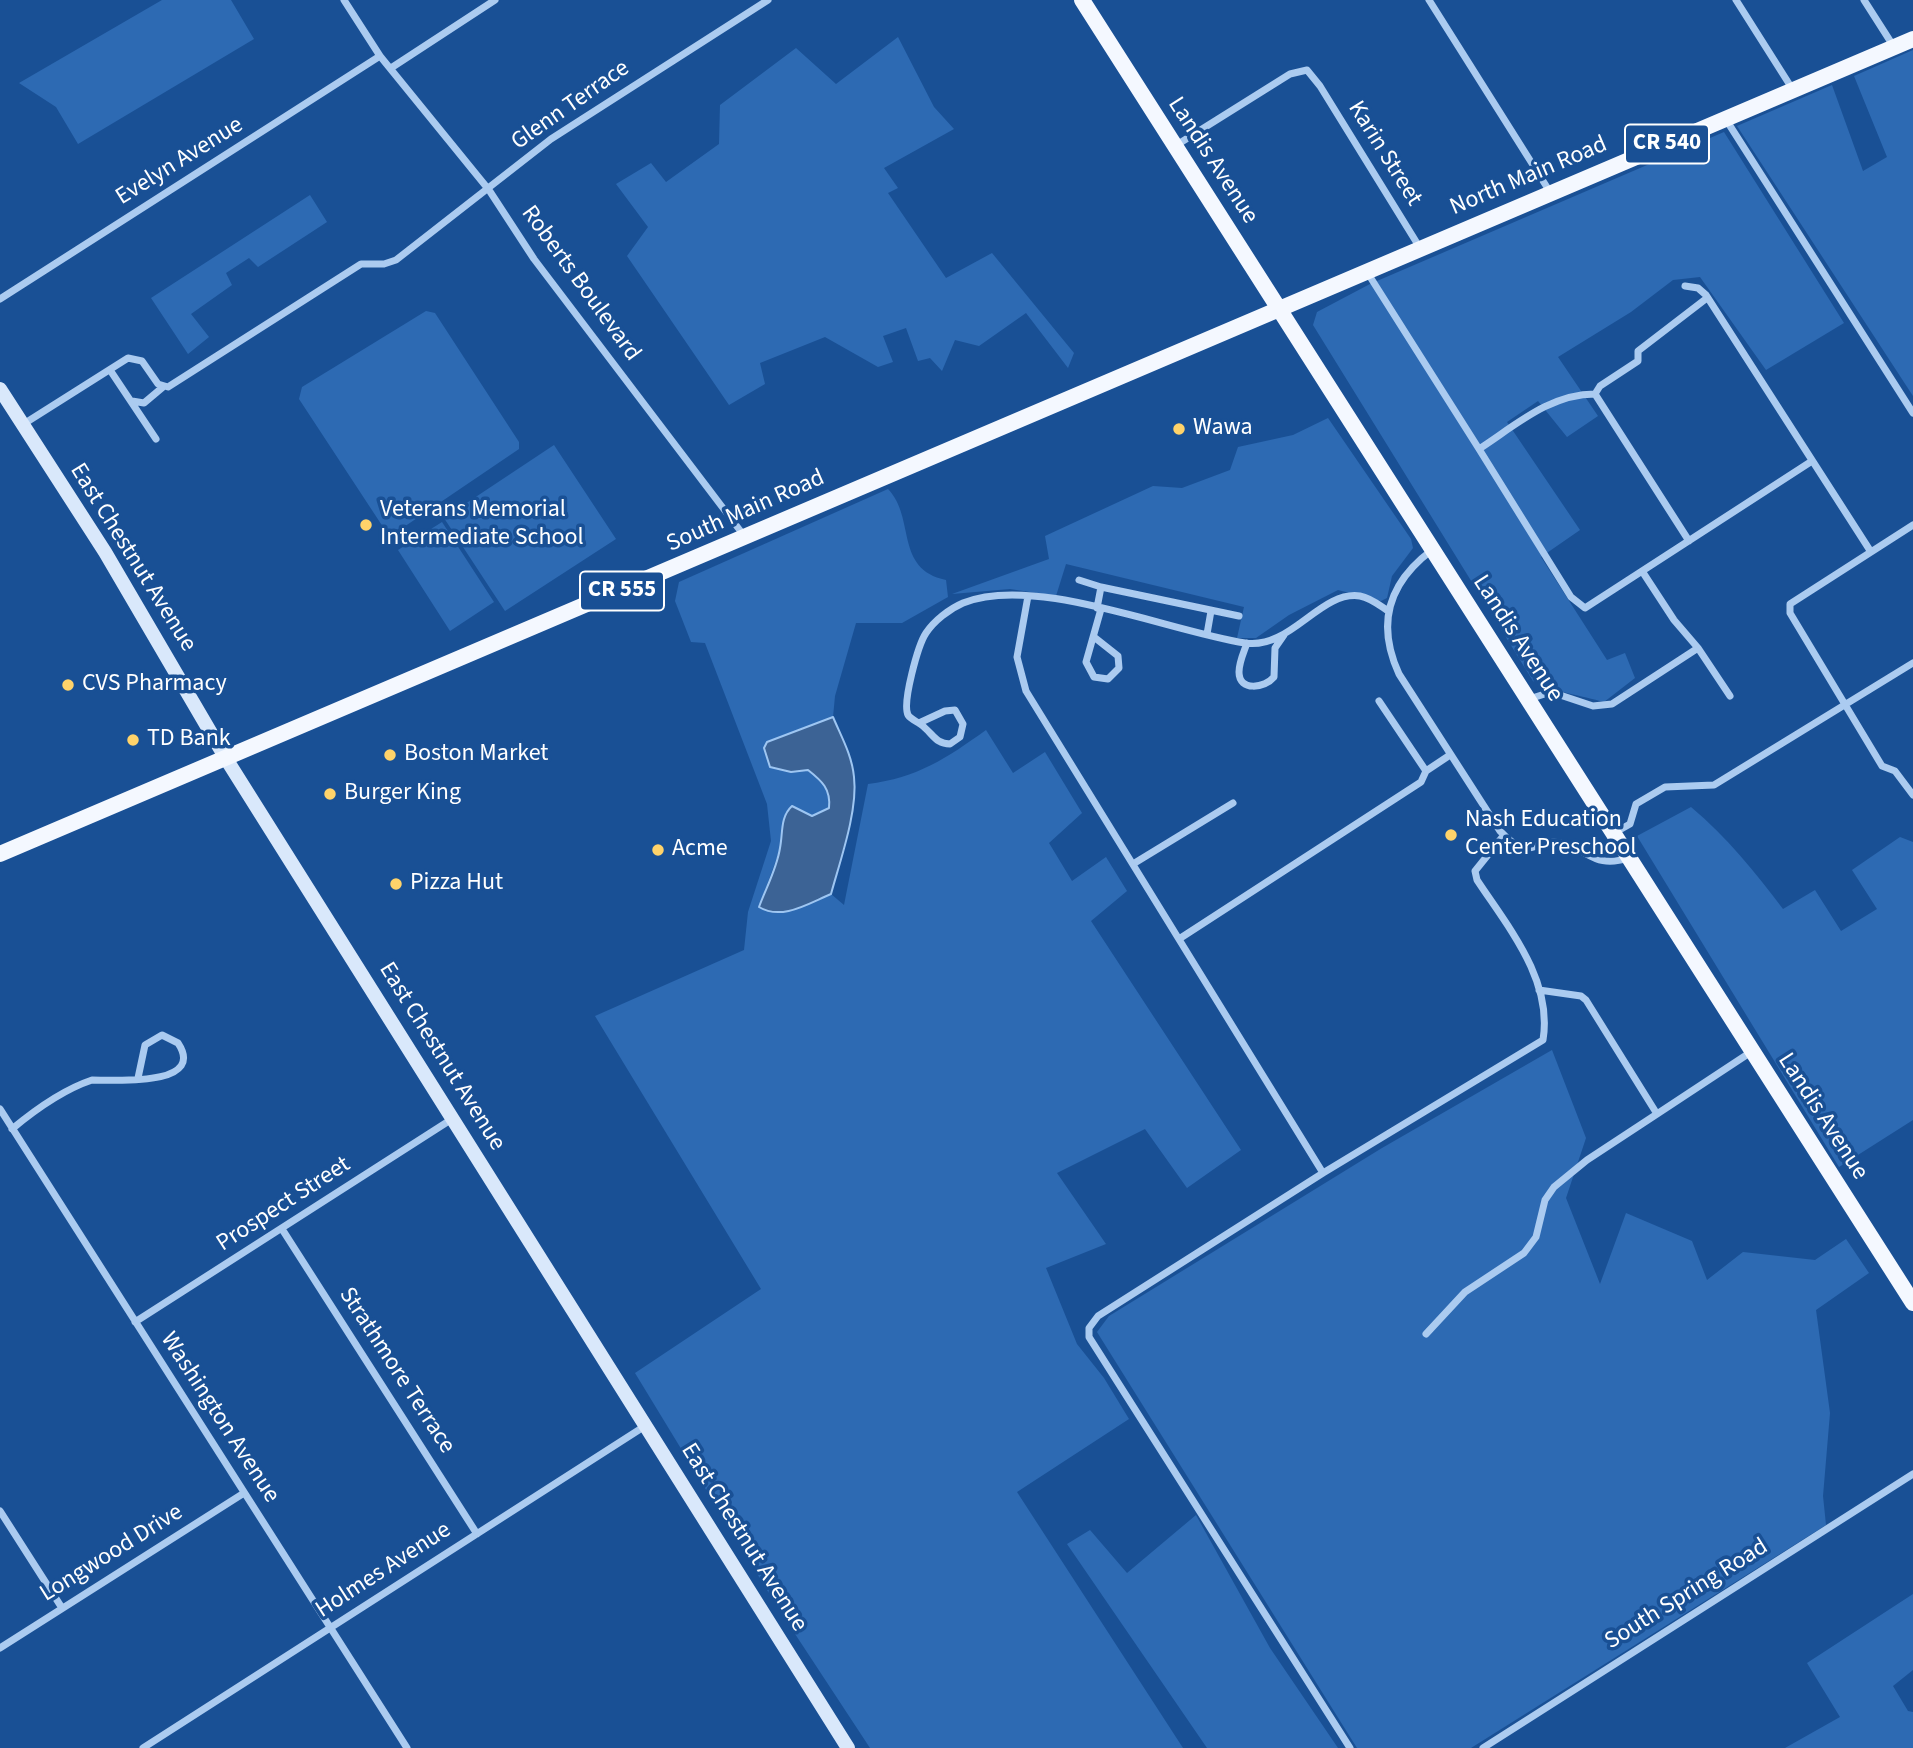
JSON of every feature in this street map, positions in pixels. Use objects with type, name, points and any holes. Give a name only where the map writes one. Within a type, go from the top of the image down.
[{"type":"main road","name":"Landis Avenue","points":[[1082,0],[1913,1303]]},
{"type":"main road","name":"North Main Road","points":[[1279,309],[1913,39]]},
{"type":"main road","name":"South Main Road","points":[[0,854],[1279,309]]},
{"type":"street","name":"Roberts Boulevard","points":[[344,0],[380,56],[489,190],[534,259],[745,538]]},
{"type":"street","points":[[391,68],[495,0]]},
{"type":"street","name":"Glenn Terrace","points":[[129,398],[136,404],[145,403],[163,387],[182,379],[361,264],[384,264],[404,254],[565,130],[768,0]]},
{"type":"street","points":[[1429,0],[1551,193]]},
{"type":"street","points":[[1736,0],[1793,90]]},
{"type":"street","points":[[1864,0],[1894,47]]},
{"type":"street","name":"Evelyn Avenue","points":[[0,299],[380,56]]},
{"type":"street","name":"Karin Street","points":[[1175,146],[1296,71],[1307,70],[1420,248]]},
{"type":"street","points":[[1725,118],[1913,412]]},
{"type":"street","points":[[1367,272],[1571,597],[1585,607],[1812,461]]},
{"type":"street","points":[[1685,286],[1698,288],[1707,298],[1871,552]]},
{"type":"street","points":[[1595,394],[1600,386],[1638,360],[1638,351],[1707,298]]},
{"type":"street","points":[[22,425],[128,358],[137,358],[163,387]]},
{"type":"street","points":[[110,370],[156,439]]},
{"type":"street","name":"East Chestnut Avenue","points":[[0,389],[105,552],[225,757],[848,1748]]},
{"type":"street","points":[[1479,449],[1546,404],[1578,394],[1595,394]]},
{"type":"street","points":[[1595,394],[1689,541]]},
{"type":"street","points":[[1913,525],[1790,604],[1790,613],[1882,766],[1895,771],[1913,795]]},
{"type":"street","points":[[1432,549],[1405,573],[1388,611],[1389,653],[1399,674],[1450,755],[1512,844],[1526,848],[1562,843],[1604,862],[1629,858]]},
{"type":"street","points":[[1642,571],[1730,696]]},
{"type":"street","points":[[1079,580],[1239,616]]},
{"type":"street","points":[[1094,637],[1118,656],[1119,668],[1108,679],[1094,677],[1086,662],[1094,637],[1101,587]]},
{"type":"street","points":[[919,723],[951,709],[959,713],[963,730],[956,741],[943,744],[910,718],[906,705],[920,644],[926,633],[960,604],[997,596],[1028,596],[1099,609],[1247,643],[1284,635],[1345,597],[1368,598],[1388,611]]},
{"type":"street","points":[[1028,596],[1017,657],[1021,680],[1323,1173]]},
{"type":"street","points":[[1207,634],[1211,611]]},
{"type":"street","points":[[1247,643],[1239,673],[1241,680],[1252,687],[1265,685],[1274,677],[1275,648],[1284,635]]},
{"type":"street","points":[[1528,699],[1551,692],[1593,706],[1612,704],[1698,648]]},
{"type":"street","points":[[1614,834],[1630,824],[1636,804],[1665,787],[1714,785],[1913,663]]},
{"type":"street","points":[[1379,701],[1426,771]]},
{"type":"street","points":[[1179,939],[1421,782],[1426,771],[1450,755]]},
{"type":"street","points":[[1133,864],[1233,803]]},
{"type":"street","points":[[1350,1748],[1088,1337],[1089,1328],[1098,1316],[1323,1173],[1543,1040],[1545,1027],[1539,990],[1525,953],[1477,880],[1475,871],[1504,835]]},
{"type":"street","points":[[1539,990],[1581,996],[1586,1000],[1657,1114]]},
{"type":"street","points":[[12,1129],[38,1109],[81,1084],[162,1078],[178,1071],[184,1056],[178,1043],[162,1035],[145,1045],[138,1078]]},
{"type":"street","points":[[1426,1334],[1465,1293],[1524,1253],[1536,1237],[1545,1200],[1554,1187],[1587,1160],[1752,1051]]},
{"type":"street","name":"Washington Avenue","points":[[0,1109],[407,1748]]},
{"type":"street","name":"Prospect Street","points":[[135,1322],[453,1118]]},
{"type":"street","name":"Strathmore Terrace","points":[[282,1229],[477,1534]]},
{"type":"street","name":"Holmes Avenue","points":[[144,1748],[645,1426]]},
{"type":"street","name":"South Spring Road","points":[[1483,1748],[1913,1474]]},
{"type":"street","name":"Longwood Drive","points":[[0,1648],[244,1493]]},
{"type":"street","points":[[0,1511],[62,1608]]},
{"type":"shaded area","points":[[162,0],[231,0],[254,39],[78,144],[56,107],[19,83]]},
{"type":"shaded area","points":[[898,37],[934,107],[954,129],[884,168],[898,188],[888,193],[946,278],[992,253],[1074,353],[1068,368],[1026,313],[979,346],[955,340],[942,371],[930,358],[918,361],[906,328],[883,336],[893,362],[878,367],[825,337],[760,363],[765,384],[729,405],[627,256],[648,227],[616,184],[651,163],[666,182],[719,144],[720,105],[796,48],[836,84]]},
{"type":"shaded area","points":[[1913,50],[1913,396],[1737,126],[1832,85],[1863,171],[1887,157],[1854,76]]},
{"type":"shaded area","points":[[1724,132],[1844,323],[1766,370],[1700,277],[1673,280],[1631,312],[1558,357],[1598,416],[1567,437],[1538,401],[1507,422],[1580,530],[1541,557],[1607,660],[1625,653],[1635,678],[1604,702],[1540,685],[1533,681],[1313,325],[1317,312],[1370,284]]},
{"type":"shaded area","points":[[310,195],[327,222],[258,267],[249,258],[226,273],[232,285],[191,314],[209,337],[188,354],[151,298]]},
{"type":"shaded area","points":[[426,311],[435,313],[519,442],[519,449],[395,533],[385,530],[299,399],[302,387]]},
{"type":"shaded area","points":[[1328,418],[1411,539],[1413,548],[1392,576],[1387,598],[1381,601],[1338,590],[1289,615],[1256,638],[1237,638],[1244,607],[1066,564],[1056,596],[1010,589],[952,594],[1049,559],[1045,536],[1153,486],[1182,488],[1230,470],[1238,447],[1293,435]]},
{"type":"shaded area","points":[[554,445],[616,539],[505,611],[444,518]]},
{"type":"shaded area","points":[[888,489],[902,514],[912,554],[919,565],[930,574],[946,580],[948,597],[902,623],[856,623],[835,696],[833,717],[767,742],[791,772],[808,770],[821,782],[829,796],[829,808],[812,816],[792,806],[781,830],[780,849],[759,907],[798,908],[831,894],[844,905],[868,784],[917,772],[986,730],[1013,773],[1045,752],[1082,813],[1049,843],[1072,881],[1106,857],[1127,891],[1091,921],[1241,1150],[1187,1188],[1145,1129],[1057,1173],[1106,1244],[1046,1268],[1077,1344],[1104,1378],[1129,1419],[1017,1492],[1183,1748],[870,1748],[778,1608],[635,1373],[761,1289],[595,1016],[744,950],[748,912],[771,841],[767,804],[705,643],[691,642],[675,601],[679,582]]},
{"type":"shaded area","points":[[442,522],[494,602],[450,631],[398,550]]},
{"type":"shaded area","points":[[833,717],[851,761],[855,790],[847,836],[831,894],[795,909],[768,911],[759,907],[776,863],[785,815],[792,806],[812,816],[829,808],[829,796],[824,786],[808,770],[791,772],[770,767],[764,748],[767,742]]},
{"type":"shaded area","points":[[1691,807],[1740,855],[1783,909],[1815,890],[1841,931],[1877,909],[1852,870],[1900,837],[1913,842],[1913,1120],[1839,1167],[1637,836]]},
{"type":"shaded area","points":[[1552,1050],[1586,1138],[1566,1198],[1600,1284],[1626,1213],[1692,1241],[1707,1280],[1743,1252],[1815,1260],[1846,1239],[1869,1273],[1816,1310],[1830,1413],[1823,1496],[1826,1525],[1471,1748],[1357,1748],[1097,1332],[1109,1316],[1382,1148]]},
{"type":"shaded area","points":[[1196,1515],[1270,1648],[1338,1748],[1207,1748],[1067,1544],[1090,1530],[1127,1573]]},
{"type":"shaded area","points":[[1913,1594],[1913,1670],[1893,1686],[1908,1711],[1913,1712],[1913,1748],[1785,1748],[1840,1717],[1807,1663]]},
{"type":"place","name":"Wawa","points":[[1179,429]]},
{"type":"place","name":"Veterans Memorial Intermediate School","points":[[366,525]]},
{"type":"place","name":"CVS Pharmacy","points":[[68,685]]},
{"type":"place","name":"TD Bank","points":[[133,740]]},
{"type":"place","name":"Boston Market","points":[[390,755]]},
{"type":"place","name":"Burger King","points":[[330,794]]},
{"type":"place","name":"Nash Education Center Preschool","points":[[1451,835]]},
{"type":"place","name":"Acme","points":[[658,850]]},
{"type":"place","name":"Pizza Hut","points":[[396,884]]}]
